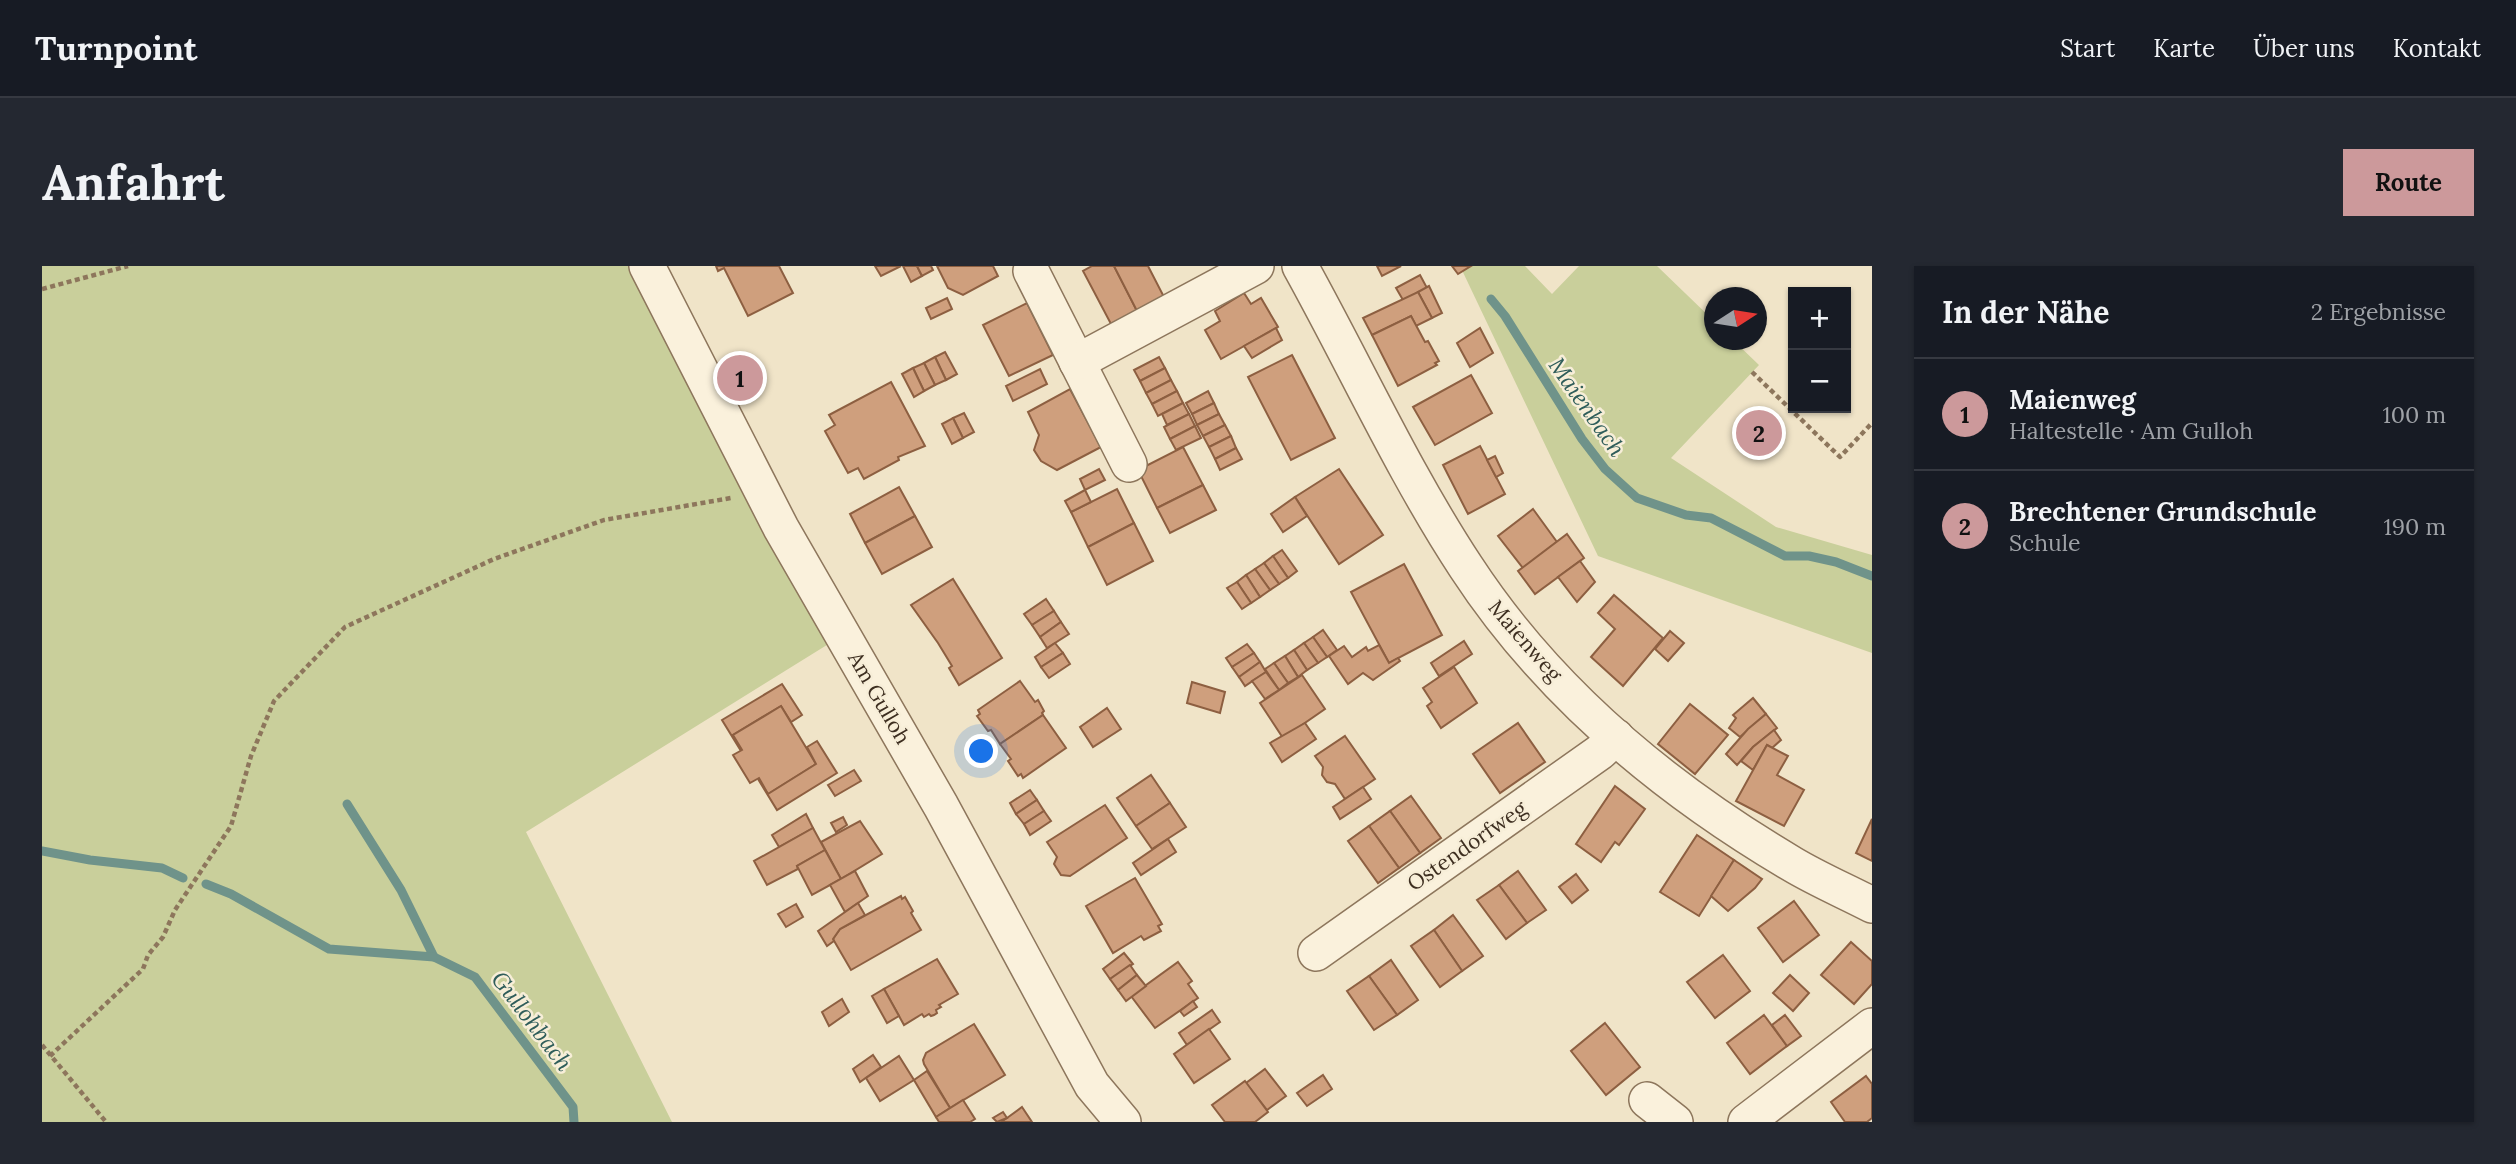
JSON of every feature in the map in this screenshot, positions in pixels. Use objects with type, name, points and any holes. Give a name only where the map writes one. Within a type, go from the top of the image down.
[{"type":"street","name":"Am Gulloh","points":[[647,266],[781,528],[941,806],[1092,1084],[1123,1122]]},
{"type":"street","points":[[1077,362],[1256,266]]},
{"type":"street","name":"Maienweg","points":[[1300,266],[1432,511],[1467,569],[1494,608],[1549,671],[1616,737],[1671,784],[1793,865],[1872,905]]},
{"type":"street","points":[[1031,271],[1129,464]]},
{"type":"street","name":"Ostendorfweg","points":[[1316,953],[1600,752],[1616,737]]},
{"type":"street","points":[[1746,1122],[1872,1026]]},
{"type":"street","points":[[1647,1100],[1675,1122]]},
{"type":"path","points":[[42,289],[128,266]]},
{"type":"path","points":[[1752,372],[1840,457],[1872,423]]},
{"type":"path","points":[[50,1056],[143,969],[148,954],[163,937],[175,910],[231,826],[251,756],[274,701],[345,627],[494,559],[604,520],[763,492]]},
{"type":"path","points":[[42,1045],[106,1122]]},
{"type":"green space","points":[[42,266],[647,266],[843,635],[526,832],[672,1122],[42,1122]]},
{"type":"green space","points":[[1460,266],[1525,266],[1552,294],[1579,266],[1657,266],[1704,311],[1704,350],[1743,350],[1759,365],[1671,458],[1776,527],[1872,555],[1872,653],[1598,556]]},
{"type":"building","points":[[716,266],[779,266],[793,293],[748,316],[724,268],[718,271]]},
{"type":"building","points":[[875,266],[901,266],[881,276]]},
{"type":"building","points":[[903,266],[917,266],[922,276],[911,282]]},
{"type":"building","points":[[917,266],[931,266],[933,270],[922,276]]},
{"type":"building","points":[[937,266],[993,266],[998,276],[963,295],[948,288]]},
{"type":"building","points":[[1092,266],[1114,266],[1137,311],[1111,324],[1083,271]]},
{"type":"building","points":[[1114,266],[1148,266],[1164,297],[1137,311]]},
{"type":"building","points":[[1377,266],[1401,266],[1382,276]]},
{"type":"building","points":[[1452,266],[1471,266],[1458,274]]},
{"type":"building","points":[[1420,275],[1427,288],[1403,300],[1396,288]]},
{"type":"building","points":[[1429,286],[1442,313],[1432,318],[1418,292]]},
{"type":"building","points":[[1418,292],[1432,318],[1416,326],[1411,316],[1372,335],[1363,318]]},
{"type":"building","points":[[1244,293],[1251,304],[1261,298],[1278,327],[1221,359],[1205,330],[1220,321],[1215,311]]},
{"type":"building","points":[[947,298],[952,309],[931,319],[926,308]]},
{"type":"building","points":[[1027,303],[1053,355],[1009,376],[983,325]]},
{"type":"building","points":[[1411,316],[1439,361],[1435,363],[1437,365],[1398,386],[1372,335]]},
{"type":"building","points":[[1276,328],[1282,340],[1252,358],[1244,346]]},
{"type":"building","points":[[1480,328],[1493,353],[1470,367],[1457,343]]},
{"type":"building","points":[[945,352],[957,374],[946,380],[935,357]]},
{"type":"building","points":[[1292,355],[1335,438],[1291,460],[1248,377]]},
{"type":"building","points":[[935,357],[946,380],[935,385],[924,363]]},
{"type":"building","points":[[1159,357],[1165,368],[1140,381],[1134,370]]},
{"type":"building","points":[[924,363],[935,385],[924,391],[913,368]]},
{"type":"building","points":[[913,368],[924,391],[914,397],[902,374]]},
{"type":"building","points":[[1165,368],[1171,380],[1146,393],[1140,381]]},
{"type":"building","points":[[1040,369],[1047,384],[1013,401],[1006,386]]},
{"type":"building","points":[[1471,375],[1492,413],[1435,445],[1413,407]]},
{"type":"building","points":[[1171,380],[1177,391],[1152,404],[1146,393]]},
{"type":"building","points":[[891,382],[925,446],[898,457],[899,460],[864,479],[858,468],[848,473],[825,431],[835,425],[829,415]]},
{"type":"building","points":[[1070,389],[1101,447],[1057,470],[1041,461],[1034,450],[1039,435],[1028,412]]},
{"type":"building","points":[[1177,391],[1183,403],[1158,416],[1152,404]]},
{"type":"building","points":[[1208,391],[1214,403],[1192,414],[1186,403]]},
{"type":"building","points":[[1183,403],[1189,414],[1167,425],[1162,414]]},
{"type":"building","points":[[1214,403],[1219,414],[1197,425],[1192,414]]},
{"type":"building","points":[[964,413],[974,432],[963,438],[953,418]]},
{"type":"building","points":[[1189,414],[1195,426],[1170,439],[1164,427]]},
{"type":"building","points":[[1219,414],[1225,425],[1203,436],[1197,425]]},
{"type":"building","points":[[953,418],[963,438],[952,444],[942,424]]},
{"type":"building","points":[[1225,425],[1231,436],[1209,447],[1203,436]]},
{"type":"building","points":[[1195,426],[1201,438],[1176,450],[1170,439]]},
{"type":"building","points":[[1231,436],[1236,448],[1215,459],[1209,447]]},
{"type":"building","points":[[1480,446],[1505,494],[1468,514],[1443,465]]},
{"type":"building","points":[[1183,447],[1203,485],[1157,508],[1138,470]]},
{"type":"building","points":[[1236,448],[1242,459],[1220,470],[1215,459]]},
{"type":"building","points":[[1495,456],[1503,473],[1496,477],[1487,460]]},
{"type":"building","points":[[1099,469],[1105,480],[1085,490],[1080,479]]},
{"type":"building","points":[[1339,469],[1383,535],[1339,564],[1295,497]]},
{"type":"building","points":[[1203,485],[1216,510],[1170,533],[1157,508]]},
{"type":"building","points":[[899,487],[915,516],[865,543],[850,514]]},
{"type":"building","points":[[1117,489],[1134,523],[1088,547],[1071,512]]},
{"type":"building","points":[[1085,490],[1091,502],[1071,512],[1065,501]]},
{"type":"building","points":[[1295,497],[1307,516],[1283,532],[1271,514]]},
{"type":"building","points":[[1533,509],[1557,542],[1523,568],[1498,536]]},
{"type":"building","points":[[915,516],[932,547],[882,574],[865,543]]},
{"type":"building","points":[[1134,523],[1153,561],[1107,585],[1088,547]]},
{"type":"building","points":[[1567,534],[1584,558],[1535,594],[1518,571]]},
{"type":"building","points":[[1282,550],[1297,571],[1288,578],[1273,556]]},
{"type":"building","points":[[1273,556],[1288,578],[1279,584],[1264,563]]},
{"type":"building","points":[[1580,561],[1595,582],[1577,602],[1558,577]]},
{"type":"building","points":[[1264,563],[1279,584],[1270,590],[1255,569]]},
{"type":"building","points":[[1404,564],[1442,635],[1389,663],[1351,592]]},
{"type":"building","points":[[1255,569],[1270,590],[1260,597],[1246,575]]},
{"type":"building","points":[[1246,575],[1260,597],[1251,603],[1237,582]]},
{"type":"building","points":[[953,579],[1002,658],[959,685],[949,668],[952,666],[911,605]]},
{"type":"building","points":[[1237,582],[1251,603],[1242,609],[1227,588]]},
{"type":"building","points":[[1614,595],[1663,638],[1623,686],[1591,657],[1615,629],[1598,613]]},
{"type":"building","points":[[1046,599],[1054,611],[1032,625],[1024,614]]},
{"type":"building","points":[[1054,611],[1061,622],[1040,637],[1032,625]]},
{"type":"building","points":[[1061,622],[1069,634],[1047,648],[1040,637]]},
{"type":"building","points":[[1323,630],[1337,650],[1327,657],[1313,637]]},
{"type":"building","points":[[1670,631],[1684,643],[1668,661],[1655,649]]},
{"type":"building","points":[[1313,637],[1327,657],[1318,663],[1304,643]]},
{"type":"building","points":[[1464,641],[1472,654],[1439,676],[1431,663]]},
{"type":"building","points":[[1055,643],[1063,653],[1041,667],[1035,657]]},
{"type":"building","points":[[1304,643],[1318,663],[1307,670],[1294,650]]},
{"type":"building","points":[[1247,644],[1254,653],[1232,667],[1226,658]]},
{"type":"building","points":[[1379,645],[1389,663],[1398,658],[1400,661],[1373,680],[1363,673],[1348,684],[1329,656],[1344,646],[1352,657],[1366,647],[1368,651]]},
{"type":"building","points":[[1294,650],[1307,670],[1298,677],[1285,656]]},
{"type":"building","points":[[1063,653],[1070,664],[1049,678],[1041,667]]},
{"type":"building","points":[[1254,653],[1260,662],[1239,677],[1232,667]]},
{"type":"building","points":[[1285,656],[1298,677],[1288,683],[1274,663]]},
{"type":"building","points":[[1260,662],[1266,672],[1245,686],[1239,677]]},
{"type":"building","points":[[1274,663],[1288,683],[1279,690],[1265,669]]},
{"type":"building","points":[[1454,667],[1477,703],[1441,728],[1427,706],[1432,702],[1423,688]]},
{"type":"building","points":[[1266,672],[1279,690],[1265,699],[1252,681]]},
{"type":"building","points":[[1302,675],[1325,709],[1283,738],[1260,703]]},
{"type":"building","points":[[1020,681],[1035,702],[1038,700],[1044,711],[1043,715],[1000,744],[977,716],[980,714],[978,710]]},
{"type":"building","points":[[1192,682],[1225,692],[1220,713],[1187,703]]},
{"type":"building","points":[[782,684],[802,715],[791,722],[781,706],[733,735],[741,751],[722,720]]},
{"type":"building","points":[[1753,698],[1766,714],[1740,737],[1729,728],[1736,718],[1733,715]]},
{"type":"building","points":[[1690,704],[1728,735],[1695,774],[1658,744]]},
{"type":"building","points":[[781,706],[816,764],[768,794],[759,778],[750,783],[733,755],[742,750],[733,735]]},
{"type":"building","points":[[1107,708],[1121,729],[1093,747],[1080,727]]},
{"type":"building","points":[[1766,714],[1777,728],[1753,747],[1737,765],[1726,754],[1748,729]]},
{"type":"building","points":[[1043,715],[1066,748],[1023,778],[1021,774],[1018,776],[1008,761],[1011,759],[1000,744]]},
{"type":"building","points":[[1305,723],[1316,739],[1282,762],[1270,743]]},
{"type":"building","points":[[1518,723],[1545,762],[1500,793],[1473,754]]},
{"type":"building","points":[[1774,730],[1781,740],[1772,748],[1767,745],[1753,770],[1741,761],[1753,747]]},
{"type":"building","points":[[1345,736],[1375,779],[1345,799],[1335,784],[1327,782],[1322,775],[1323,767],[1315,756]]},
{"type":"building","points":[[817,741],[837,773],[777,810],[758,779],[768,794],[816,764],[807,747]]},
{"type":"building","points":[[1767,745],[1788,756],[1777,775],[1804,790],[1784,826],[1736,801]]},
{"type":"building","points":[[854,770],[861,781],[835,796],[828,785]]},
{"type":"building","points":[[1151,775],[1170,803],[1136,826],[1117,798]]},
{"type":"building","points":[[1615,786],[1645,809],[1619,845],[1615,842],[1601,862],[1576,844]]},
{"type":"building","points":[[1363,787],[1371,799],[1340,819],[1333,807]]},
{"type":"building","points":[[1030,790],[1037,800],[1016,814],[1010,803]]},
{"type":"building","points":[[1411,796],[1441,838],[1420,853],[1390,811]]},
{"type":"building","points":[[1037,800],[1044,811],[1024,824],[1016,814]]},
{"type":"building","points":[[1170,803],[1186,827],[1152,849],[1136,826]]},
{"type":"building","points":[[1105,805],[1127,838],[1070,876],[1061,875],[1054,864],[1057,857],[1047,842]]},
{"type":"building","points":[[1044,811],[1051,821],[1030,835],[1024,824]]},
{"type":"building","points":[[1390,811],[1420,853],[1399,868],[1369,826]]},
{"type":"building","points":[[806,814],[813,828],[779,847],[772,835]]},
{"type":"building","points":[[843,817],[847,825],[836,832],[831,823]]},
{"type":"building","points":[[1872,819],[1872,861],[1856,853]]},
{"type":"building","points":[[860,821],[882,854],[841,879],[821,842]]},
{"type":"building","points":[[1369,826],[1399,868],[1378,883],[1348,841]]},
{"type":"building","points":[[813,828],[825,850],[797,866],[798,869],[767,885],[754,861]]},
{"type":"building","points":[[1697,835],[1734,860],[1699,916],[1660,892]]},
{"type":"building","points":[[1168,839],[1176,852],[1141,875],[1133,863]]},
{"type":"building","points":[[825,850],[841,879],[812,895],[797,866]]},
{"type":"building","points":[[1734,860],[1762,879],[1728,911],[1711,896]]},
{"type":"building","points":[[855,871],[868,896],[845,912],[830,885]]},
{"type":"building","points":[[1518,871],[1546,910],[1527,923],[1499,885]]},
{"type":"building","points":[[1576,874],[1588,890],[1572,903],[1559,887]]},
{"type":"building","points":[[1135,878],[1162,924],[1158,926],[1161,931],[1144,940],[1141,936],[1113,953],[1086,906]]},
{"type":"building","points":[[1499,885],[1527,923],[1506,939],[1477,900]]},
{"type":"building","points":[[901,896],[902,899],[905,897],[921,930],[851,970],[833,939],[840,929]]},
{"type":"building","points":[[1794,901],[1819,935],[1783,962],[1758,928]]},
{"type":"building","points":[[858,903],[865,915],[840,929],[834,941],[827,946],[818,931]]},
{"type":"building","points":[[796,904],[803,917],[786,927],[778,914]]},
{"type":"building","points":[[1453,915],[1483,956],[1462,971],[1434,930]]},
{"type":"building","points":[[1434,930],[1462,971],[1440,987],[1411,946]]},
{"type":"building","points":[[1851,942],[1872,961],[1872,984],[1854,1004],[1821,975]]},
{"type":"building","points":[[1124,953],[1133,964],[1110,979],[1103,969]]},
{"type":"building","points":[[1723,955],[1750,991],[1715,1018],[1687,982]]},
{"type":"building","points":[[937,959],[958,994],[939,1005],[941,1007],[934,1015],[924,1017],[922,1014],[904,1025],[884,989]]},
{"type":"building","points":[[1391,960],[1418,1000],[1397,1015],[1369,976]]},
{"type":"building","points":[[1178,962],[1192,981],[1188,984],[1198,998],[1155,1028],[1131,996]]},
{"type":"building","points":[[1130,965],[1137,975],[1118,990],[1110,979]]},
{"type":"building","points":[[1137,975],[1146,986],[1126,1001],[1118,990]]},
{"type":"building","points":[[1790,975],[1809,993],[1793,1011],[1773,993]]},
{"type":"building","points":[[1369,976],[1397,1015],[1374,1030],[1347,991]]},
{"type":"building","points":[[884,989],[899,1016],[887,1023],[872,996]]},
{"type":"building","points":[[842,999],[849,1012],[829,1026],[822,1012]]},
{"type":"building","points":[[1193,1001],[1197,1007],[1184,1016],[1180,1011]]},
{"type":"building","points":[[1212,1010],[1220,1022],[1187,1045],[1179,1033]]},
{"type":"building","points":[[1764,1015],[1787,1046],[1750,1074],[1727,1043]]},
{"type":"building","points":[[1785,1015],[1801,1036],[1787,1046],[1772,1025]]},
{"type":"building","points":[[1605,1023],[1640,1067],[1606,1095],[1571,1051]]},
{"type":"building","points":[[974,1024],[1005,1075],[950,1108],[923,1060],[926,1053]]},
{"type":"building","points":[[1209,1029],[1230,1059],[1194,1083],[1174,1054]]},
{"type":"building","points":[[873,1055],[881,1067],[860,1082],[853,1069]]},
{"type":"building","points":[[899,1056],[914,1080],[880,1101],[866,1078]]},
{"type":"building","points":[[1265,1069],[1286,1096],[1267,1110],[1246,1083]]},
{"type":"building","points":[[927,1071],[950,1108],[936,1117],[914,1080]]},
{"type":"building","points":[[1323,1075],[1332,1089],[1307,1106],[1297,1093]]},
{"type":"building","points":[[1866,1076],[1872,1084],[1872,1118],[1867,1122],[1845,1122],[1831,1102]]},
{"type":"building","points":[[1245,1081],[1268,1112],[1255,1122],[1225,1122],[1212,1105]]},
{"type":"building","points":[[963,1100],[975,1119],[970,1122],[939,1122],[936,1117]]},
{"type":"building","points":[[1022,1107],[1032,1122],[1001,1122],[1007,1118]]},
{"type":"building","points":[[1003,1112],[1007,1118],[997,1122],[993,1118]]},
{"type":"waterway","name":"Maienbach","points":[[1491,299],[1505,316],[1582,439],[1605,469],[1637,498],[1686,515],[1711,518],[1785,556],[1809,556],[1836,562],[1872,576]]},
{"type":"waterway","points":[[347,804],[401,890],[434,957]]},
{"type":"waterway","name":"Gullohbach","points":[[42,851],[90,860],[162,868],[183,878]]},
{"type":"waterway","name":"Gullohbach","points":[[206,884],[231,894],[329,949],[434,957],[475,977],[573,1107],[574,1122]]},
{"type":"place","name":"Maienweg","points":[[740,378]]},
{"type":"place","name":"Brechtener Grundschule","points":[[1759,433]]}]
